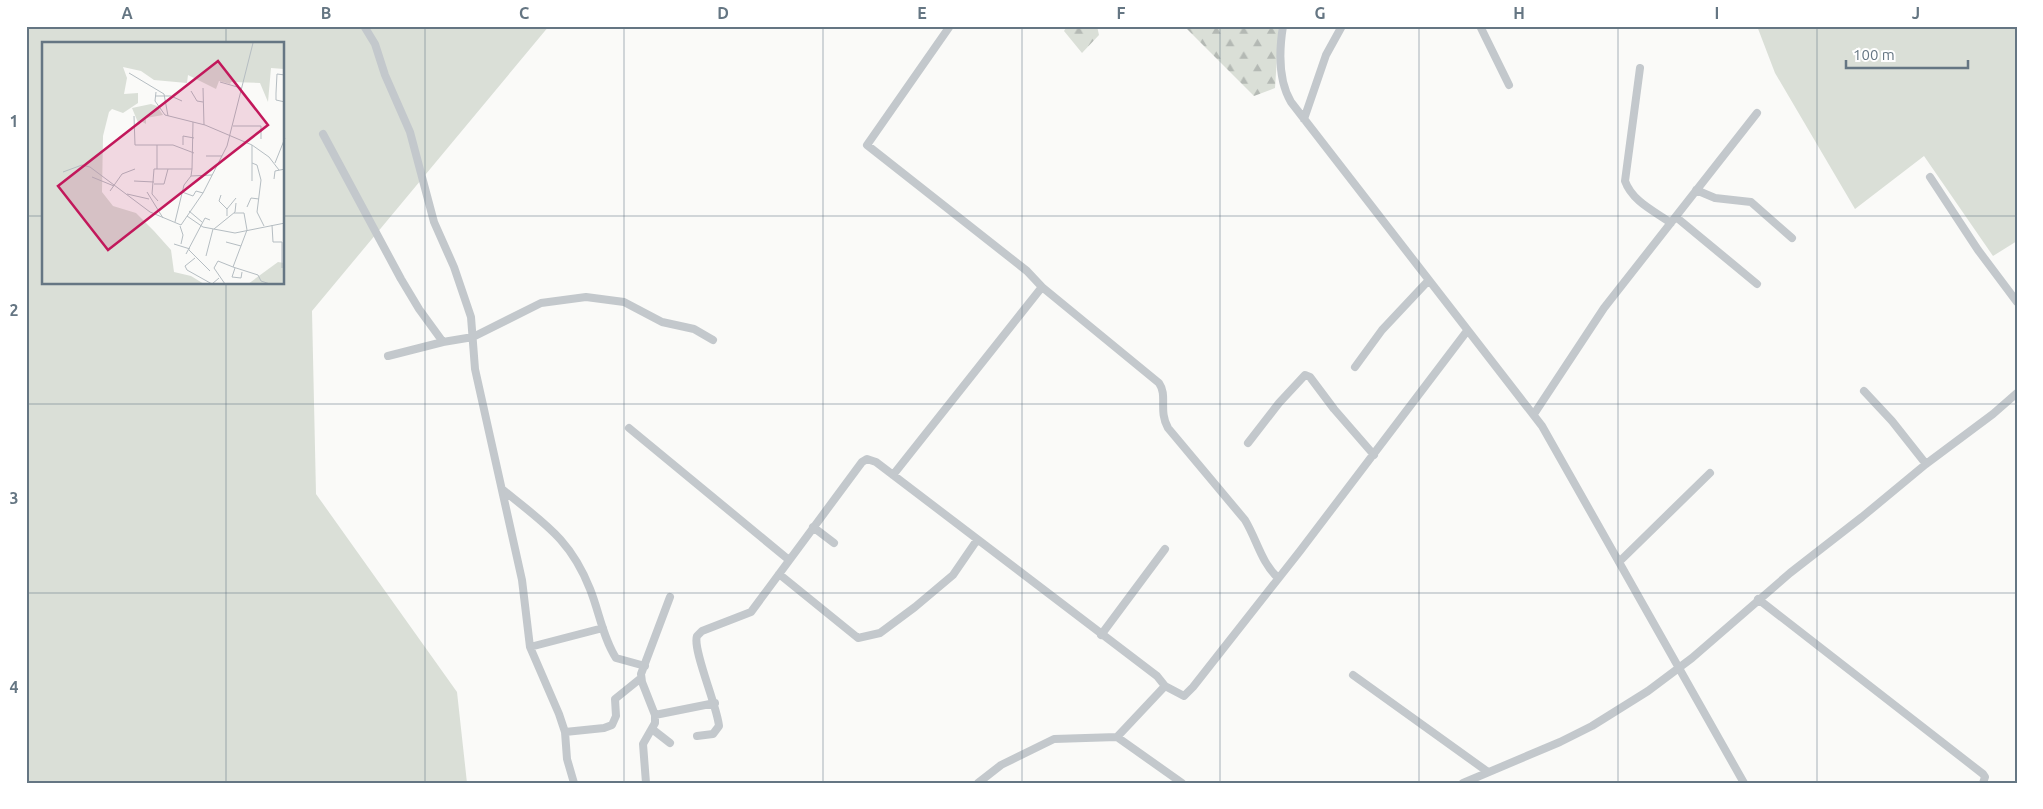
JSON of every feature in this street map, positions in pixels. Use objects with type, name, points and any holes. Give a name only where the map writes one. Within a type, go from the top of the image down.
[{"type":"street","points":[[364,26],[375,44],[385,75],[410,132],[434,222],[454,267],[471,317],[475,368],[522,580],[530,647],[565,732],[567,759],[574,783]]},
{"type":"street","points":[[950,26],[867,143],[867,146],[1027,271],[1042,287],[1159,383],[1163,390],[1162,415],[1168,428],[1245,520],[1254,536],[1263,561],[1278,578]]},
{"type":"street","points":[[1283,26],[1281,60],[1285,92],[1304,120],[1428,281],[1534,414],[1744,783]]},
{"type":"street","points":[[1304,120],[1326,55],[1342,26]]},
{"type":"street","points":[[1480,26],[1509,85]]},
{"type":"street","points":[[1640,68],[1625,181],[1628,189],[1637,199],[1673,220],[1757,284]]},
{"type":"street","points":[[1534,414],[1604,308],[1757,113]]},
{"type":"street","points":[[323,134],[401,279],[419,309],[443,342]]},
{"type":"street","points":[[1930,177],[1978,250],[2017,302]]},
{"type":"street","points":[[1696,190],[1715,198],[1751,202],[1792,238]]},
{"type":"street","points":[[1355,366],[1382,330],[1428,281]]},
{"type":"street","points":[[893,475],[1042,287]]},
{"type":"street","points":[[388,356],[443,342],[473,337],[541,303],[586,296],[624,302],[662,322],[694,329],[713,340]]},
{"type":"street","points":[[696,736],[710,735],[718,730],[716,703],[697,651],[697,636],[702,631],[751,612],[867,459],[876,462],[1163,681],[1165,686],[1180,695],[1186,695],[1374,455],[1467,331]]},
{"type":"street","points":[[1248,443],[1273,410],[1305,375],[1310,377],[1334,409],[1374,455]]},
{"type":"street","points":[[1864,390],[1892,421],[1926,464]]},
{"type":"street","points":[[1463,783],[1560,742],[1592,726],[1648,691],[1680,668],[1758,599],[2017,393]]},
{"type":"street","points":[[630,428],[789,560]]},
{"type":"street","points":[[1619,562],[1710,473]]},
{"type":"street","points":[[502,489],[558,534],[570,549],[590,590],[612,652],[618,660],[645,666]]},
{"type":"street","points":[[814,527],[834,543]]},
{"type":"street","points":[[780,574],[858,638],[880,633],[915,607],[953,575],[977,540]]},
{"type":"street","points":[[1102,635],[1165,549]]},
{"type":"street","points":[[565,732],[604,728],[612,725],[616,716],[615,699],[641,678],[670,597]]},
{"type":"street","points":[[1758,599],[1983,774],[1985,777],[1983,783]]},
{"type":"street","points":[[530,647],[603,628]]},
{"type":"street","points":[[1353,675],[1488,772]]},
{"type":"street","points":[[641,678],[655,715],[652,729],[643,744],[646,783]]},
{"type":"street","points":[[1117,737],[1165,686]]},
{"type":"street","points":[[655,715],[716,703]]},
{"type":"street","points":[[652,729],[670,743]]},
{"type":"street","points":[[978,783],[1001,766],[1054,739],[1117,737],[1182,783]]},
{"type":"green space","points":[[26,26],[549,26],[312,311],[316,494],[457,692],[467,783],[26,783]]},
{"type":"green space","points":[[1067,26],[1097,26],[1099,35],[1082,53],[1064,31]]},
{"type":"green space","points":[[1184,26],[1279,26],[1275,88],[1254,96]]},
{"type":"green space","points":[[1757,26],[2017,26],[2017,241],[1993,256],[1924,156],[1855,209],[1775,73]]}]
